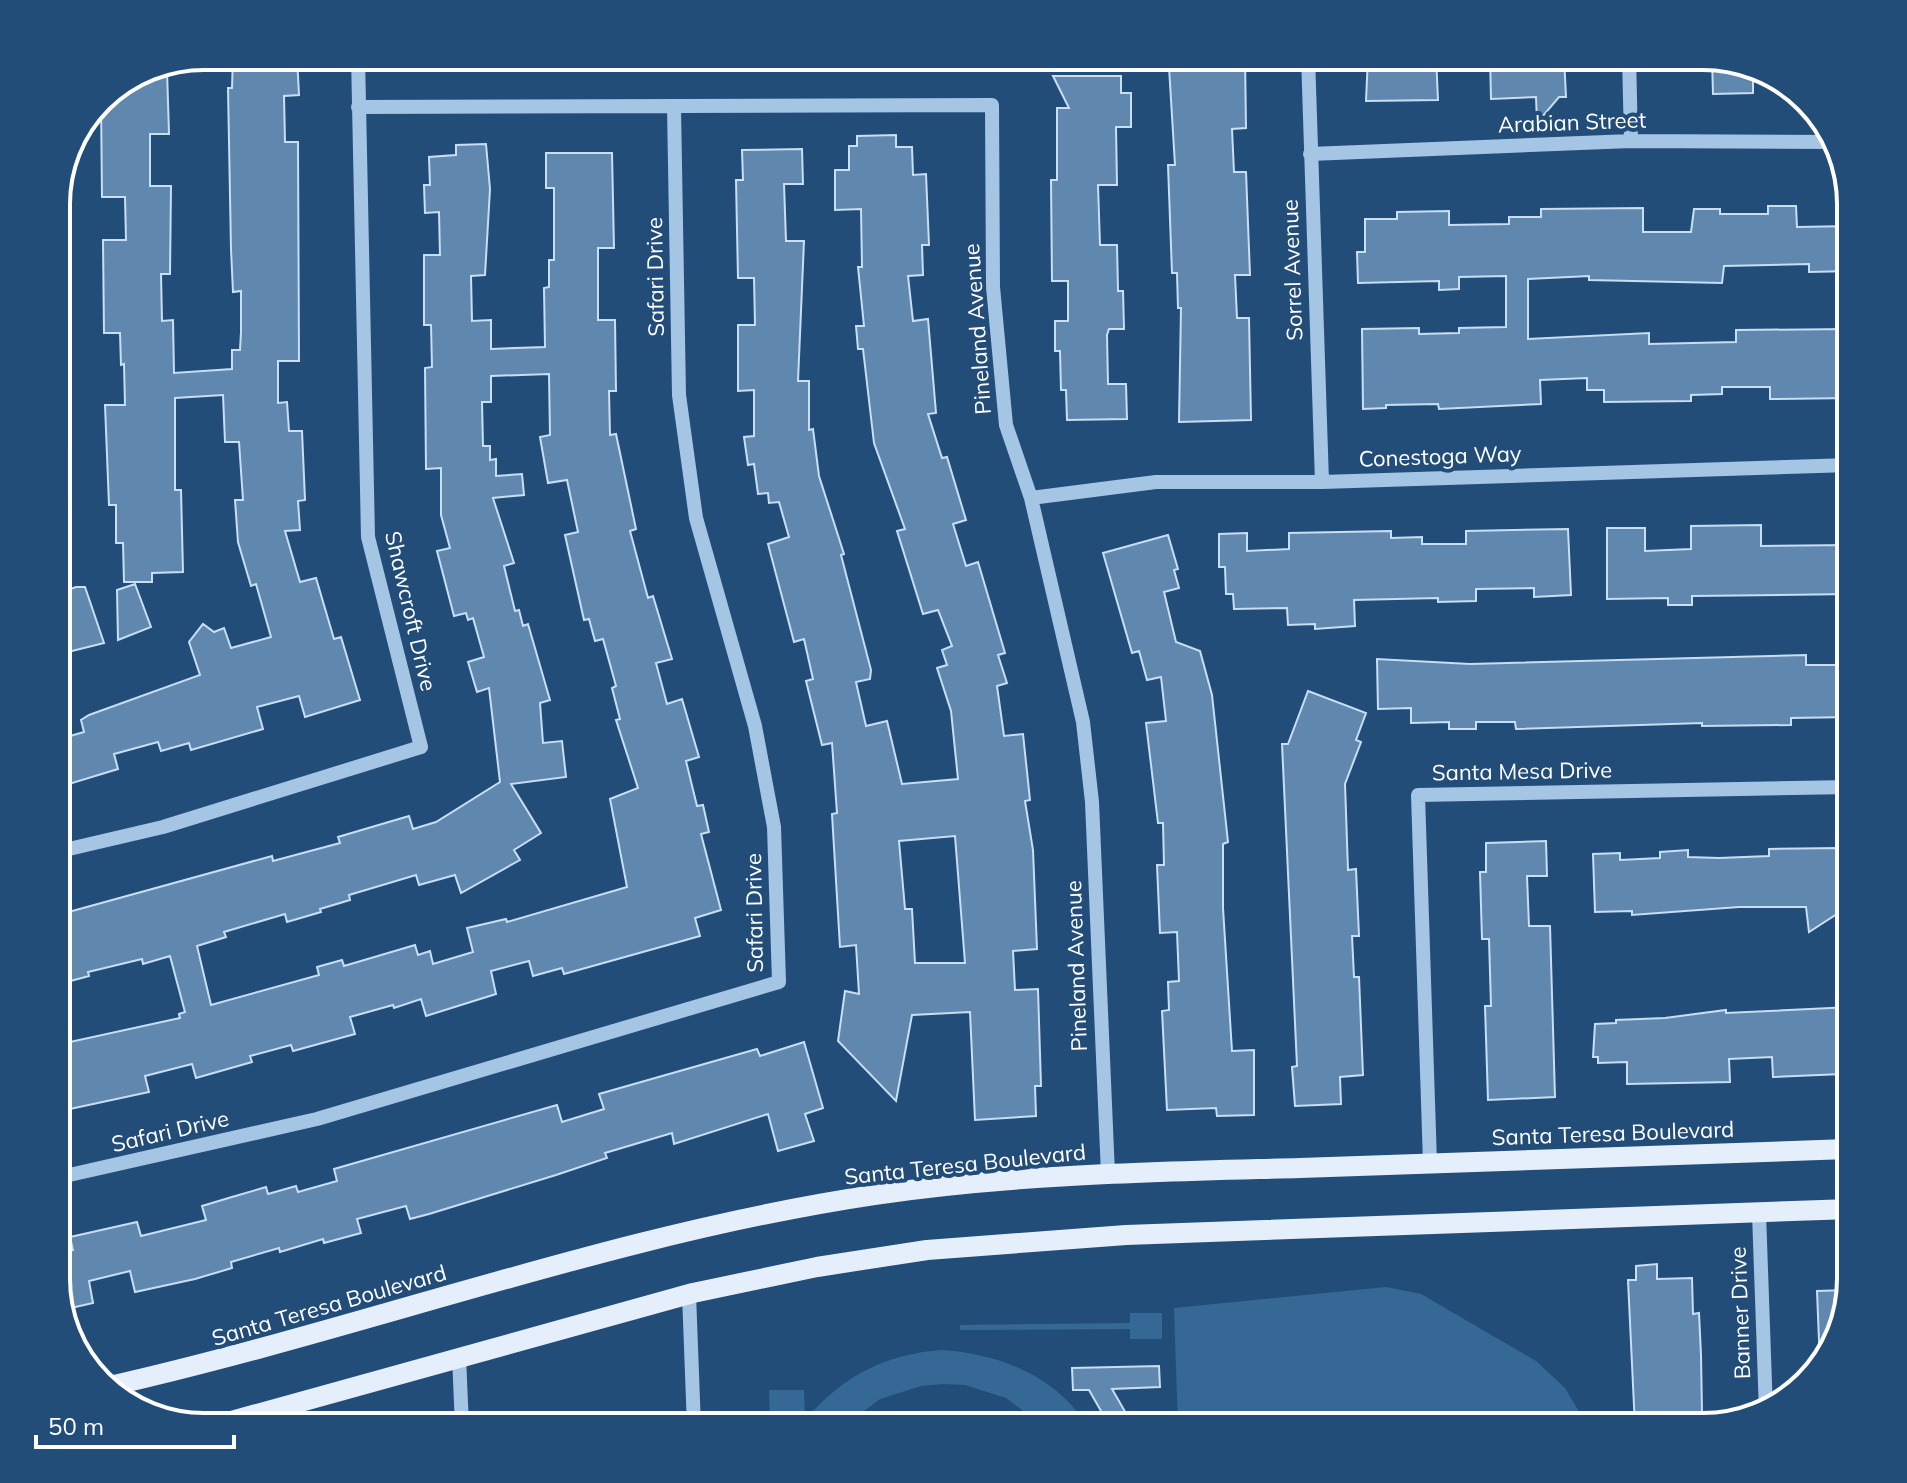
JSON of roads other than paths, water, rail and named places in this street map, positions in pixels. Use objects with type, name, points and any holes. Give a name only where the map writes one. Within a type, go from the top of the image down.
[{"type":"main road","name":"Santa Teresa Boulevard","points":[[121,1383],[237,1357],[722,1223],[877,1194],[1108,1174],[1837,1149]]},
{"type":"main road","points":[[259,1413],[689,1294],[863,1259],[1005,1243],[1837,1210]]},
{"type":"street","name":"Shawcroft Drive","points":[[70,849],[163,827],[421,747],[368,537],[358,70]]},
{"type":"street","name":"Sorrel Avenue","points":[[1308,70],[1322,482]]},
{"type":"street","points":[[1629,70],[1631,141]]},
{"type":"street","name":"Pineland Avenue","points":[[358,107],[992,105],[993,287],[1006,425],[1031,498],[1083,722],[1092,802],[1108,1174]]},
{"type":"street","name":"Safari Drive","points":[[70,1175],[317,1119],[779,982],[774,827],[755,726],[696,518],[679,395],[674,107]]},
{"type":"street","name":"Arabian Street","points":[[1310,154],[1631,141],[1821,142]]},
{"type":"street","name":"Conestoga Way","points":[[1031,498],[1156,482],[1322,482],[1837,465]]},
{"type":"street","name":"Santa Mesa Drive","points":[[1430,1163],[1418,795],[1837,787]]},
{"type":"street","name":"Banner Drive","points":[[1759,1213],[1765,1397]]},
{"type":"street","points":[[689,1294],[693,1413]]},
{"type":"street","points":[[459,1356],[461,1413]]}]
